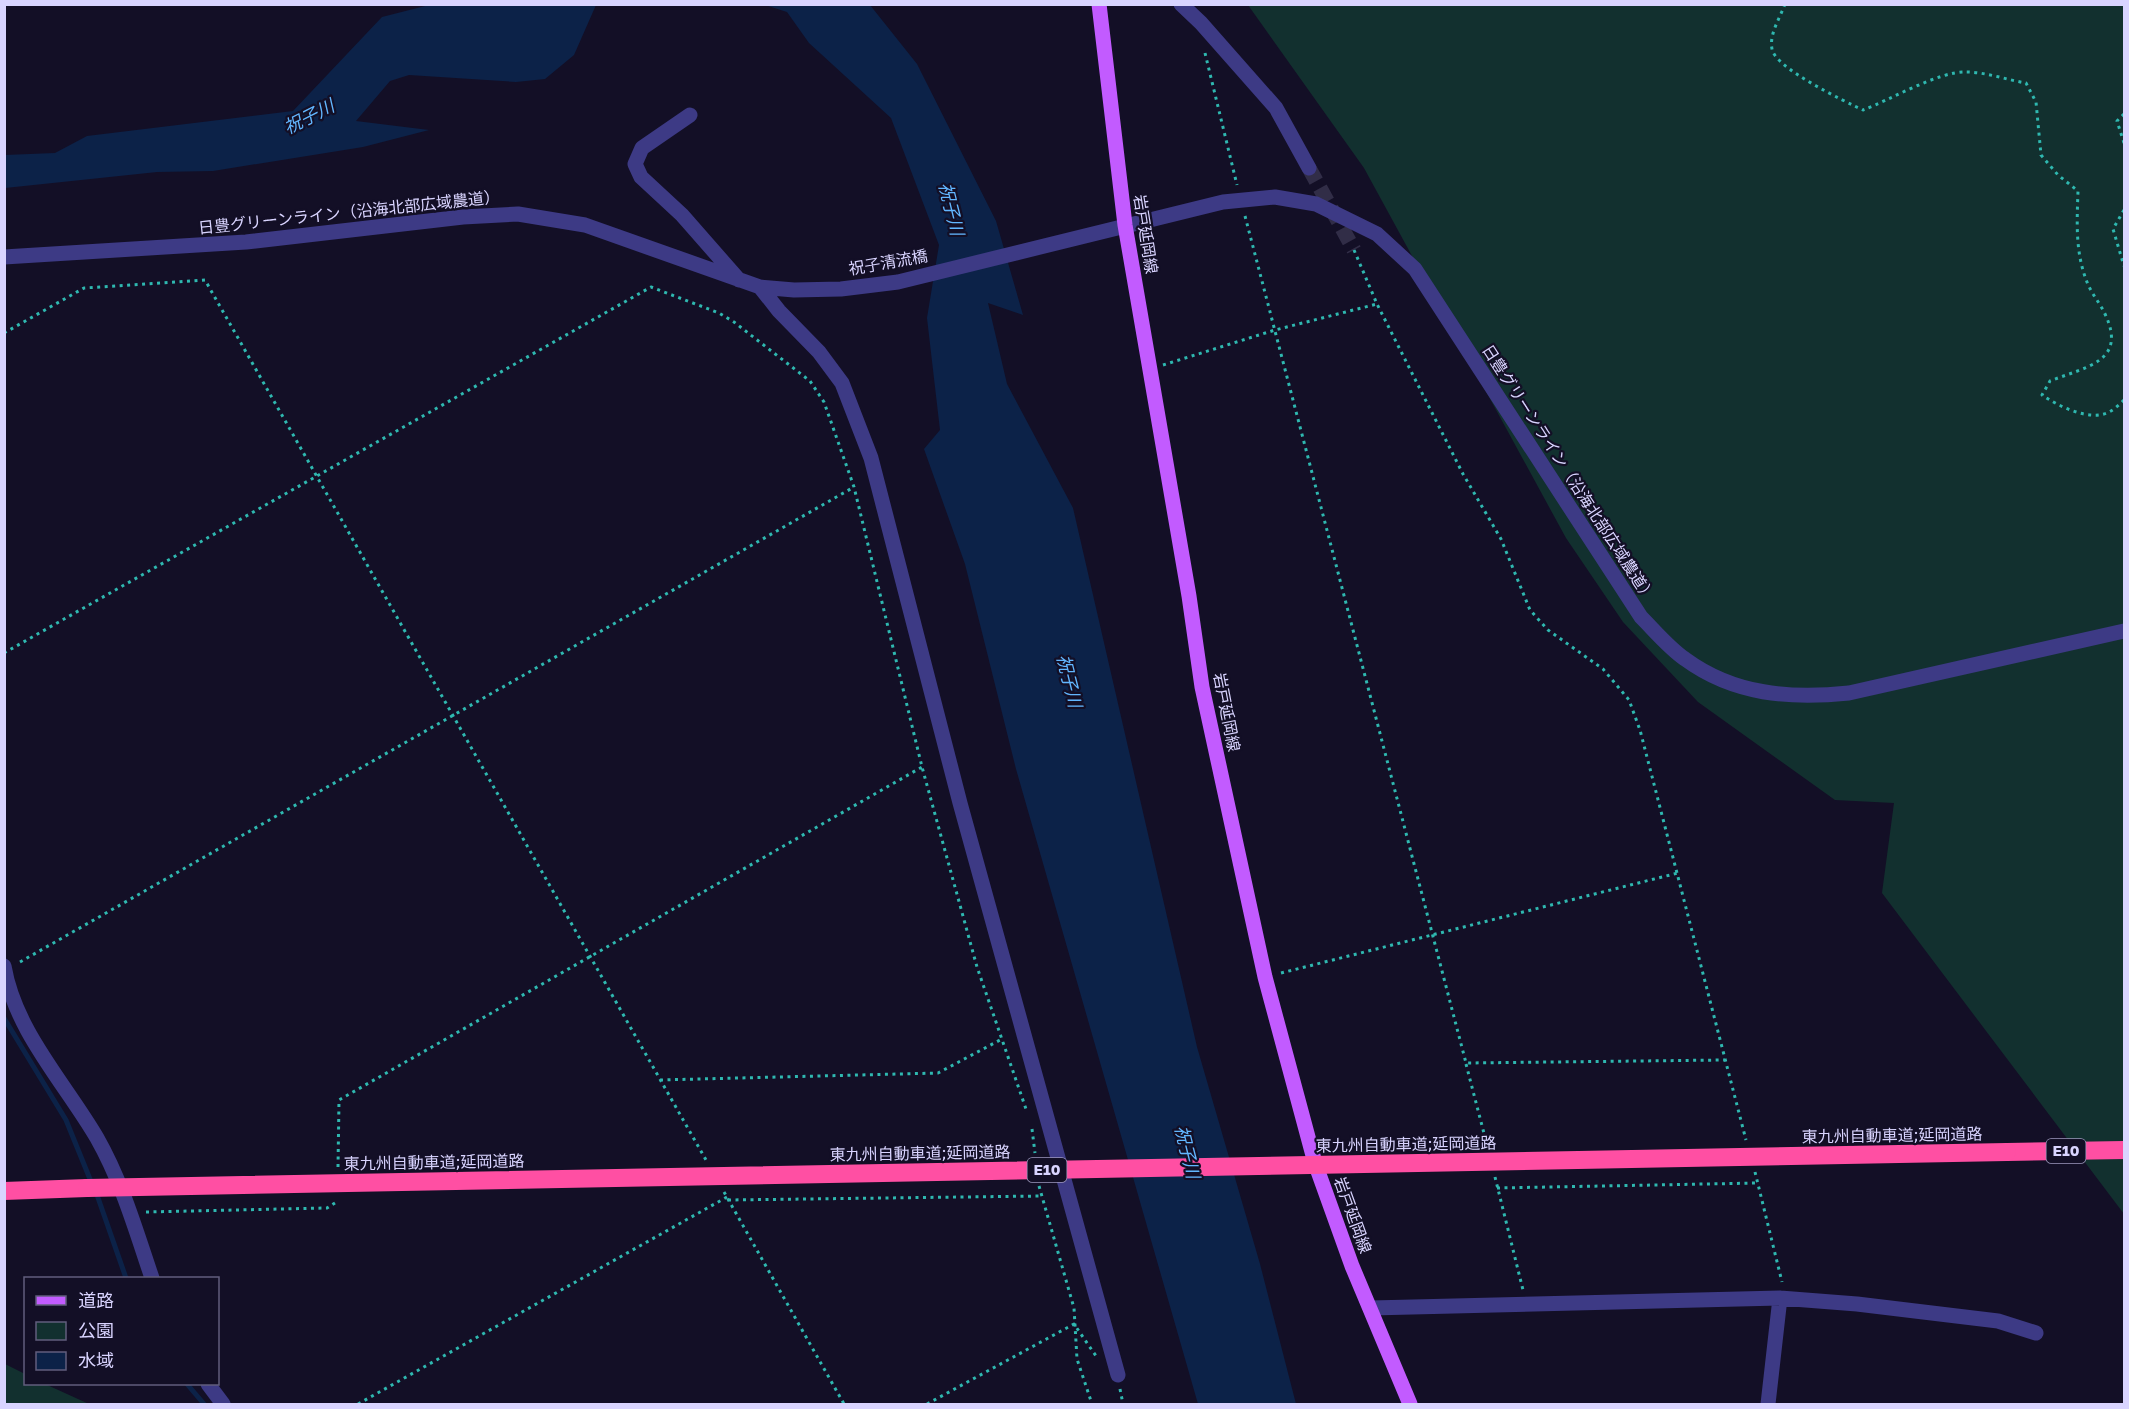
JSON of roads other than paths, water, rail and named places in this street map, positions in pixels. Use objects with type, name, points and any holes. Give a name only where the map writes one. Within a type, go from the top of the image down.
[{"type":"highway","name":"東九州自動車道;延岡道路","points":[[4,1191],[2124,1150]]},
{"type":"main road","name":"岩戸延岡線","points":[[1099,4],[1125,225],[1202,687],[1265,977],[1281,1047],[1315,1163],[1352,1266],[1410,1404]]},
{"type":"street","points":[[1181,4],[1276,108],[1309,168]]},
{"type":"street","points":[[690,115],[642,147],[635,164],[641,177],[696,229],[739,280]]},
{"type":"street","name":"日豊グリーンライン（沿海北部広域農道）","points":[[1092,234],[1223,202],[1275,197],[1316,204],[1377,234],[1415,269],[1641,617],[1684,659],[1736,686],[1768,694],[1809,697],[1849,693],[2124,631]]},
{"type":"street","name":"日豊グリーンライン（沿海北部広域農道）","points":[[4,257],[246,243],[463,217],[518,214],[585,225],[760,287],[794,290]]},
{"type":"street","name":"祝子清流橋","points":[[794,290],[841,289],[898,282],[1092,234]]},
{"type":"street","points":[[760,287],[779,311],[819,352],[842,383],[871,458],[963,815],[1118,1376]]},
{"type":"street","points":[[4,966],[30,1035],[97,1139],[130,1213],[152,1277]]},
{"type":"street","points":[[1768,1404],[1783,1299]]},
{"type":"street","points":[[1371,1308],[1783,1299],[1988,1319],[2036,1333]]},
{"type":"street","points":[[209,1385],[223,1404]]},
{"type":"water","name":"祝子川","points":[[433,4],[596,5],[574,55],[545,79],[516,82],[409,75],[390,81],[356,121],[429,130],[363,147],[213,171],[157,172],[5,188],[5,155],[55,153],[87,136],[293,111],[382,17]]},
{"type":"water","name":"祝子川","points":[[765,5],[870,5],[917,64],[996,221],[1023,315],[988,303],[1007,384],[1073,508],[1197,1047],[1260,1264],[1296,1404],[1198,1404],[1016,769],[965,564],[924,449],[940,430],[927,318],[939,245],[891,118],[809,43],[787,12]]},
{"type":"waterway","points":[[4,1018],[66,1120],[92,1184]]},
{"type":"waterway","points":[[96,1192],[126,1277]]},
{"type":"waterway","points":[[188,1385],[204,1404]]},
{"type":"tunnel","points":[[1309,168],[1354,250]]}]
